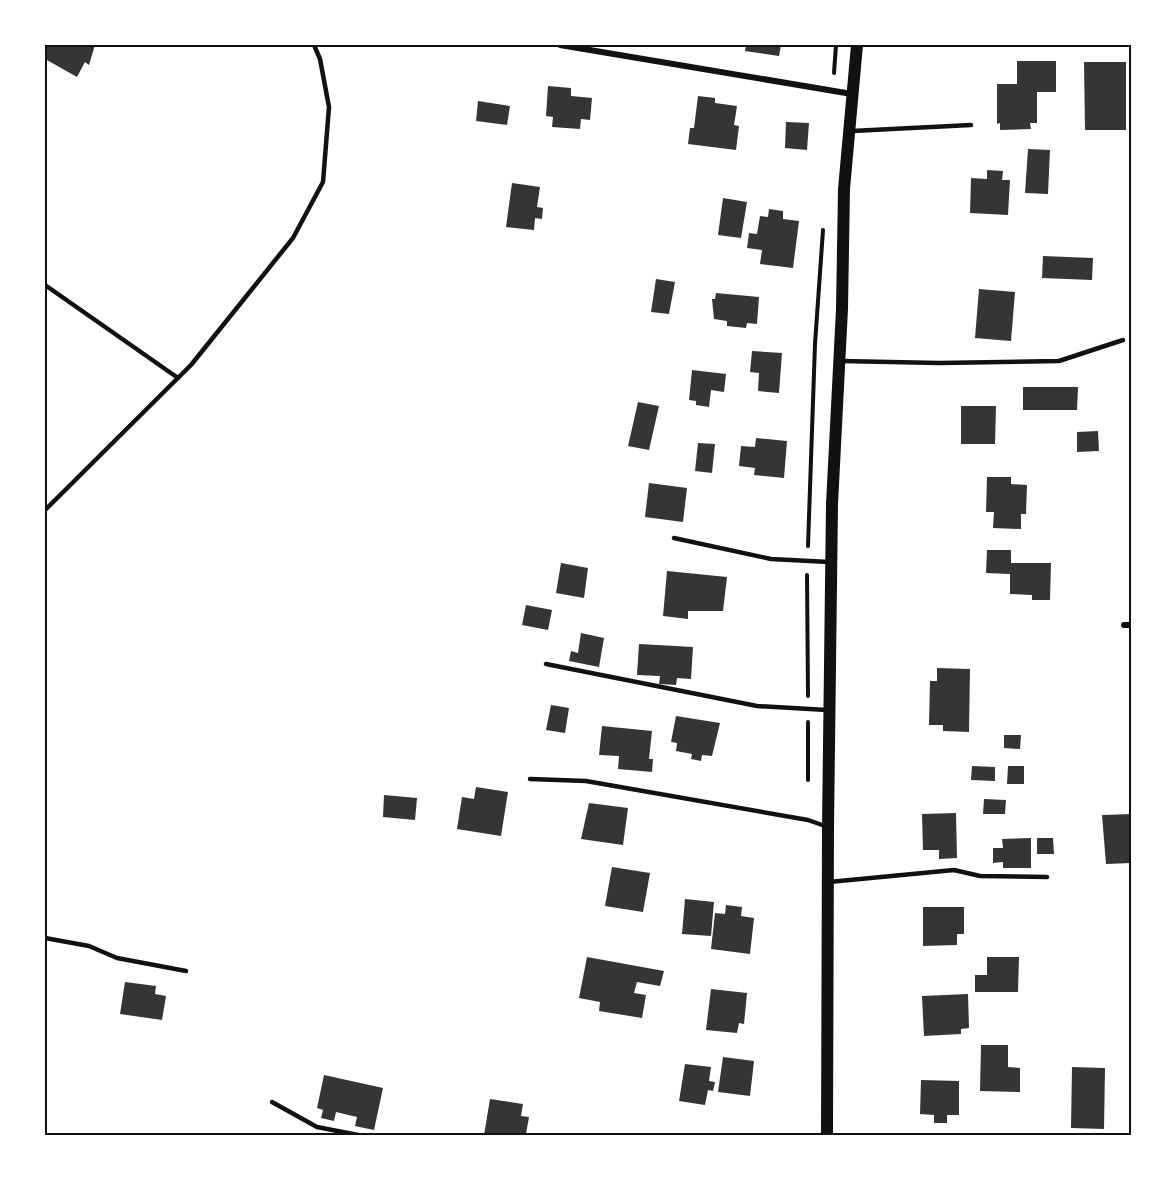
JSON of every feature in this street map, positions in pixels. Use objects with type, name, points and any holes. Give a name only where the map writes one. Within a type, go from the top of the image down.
[{"type":"main road","points":[[827,1135],[831,562],[844,189],[856,45]]},
{"type":"street","points":[[560,45],[853,94]]},
{"type":"lane","points":[[45,510],[178,378],[293,238],[323,182],[329,107],[320,59],[314,45]]},
{"type":"lane","points":[[849,131],[971,125]]},
{"type":"lane","points":[[45,285],[178,378]]},
{"type":"lane","points":[[839,361],[939,363],[1059,361],[1123,340]]},
{"type":"lane","points":[[674,538],[771,559],[831,562]]},
{"type":"lane","points":[[546,664],[757,706],[830,710]]},
{"type":"lane","points":[[530,779],[586,781],[808,820],[828,827]]},
{"type":"lane","points":[[828,883],[954,870],[980,876],[1047,877]]},
{"type":"lane","points":[[45,938],[89,946],[117,958],[186,971]]},
{"type":"lane","points":[[272,1102],[317,1127],[358,1135]]},
{"type":"building","points":[[45,45],[95,45],[89,65],[85,62],[77,77],[45,59]]},
{"type":"building","points":[[746,45],[781,45],[779,56],[745,51]]},
{"type":"building","points":[[1017,61],[1056,61],[1056,92],[1037,92],[1037,123],[1030,123],[1031,129],[1000,130],[1000,123],[997,124],[997,84],[1017,84]]},
{"type":"building","points":[[1084,62],[1126,62],[1126,130],[1085,130]]},
{"type":"building","points":[[548,86],[571,88],[571,96],[592,98],[590,120],[581,119],[580,129],[552,127],[553,117],[546,116]]},
{"type":"building","points":[[698,96],[715,98],[715,103],[737,106],[734,125],[739,126],[736,150],[688,144],[690,128],[694,128]]},
{"type":"building","points":[[478,101],[510,106],[507,125],[476,121]]},
{"type":"building","points":[[786,122],[809,123],[807,150],[785,148]]},
{"type":"building","points":[[1028,149],[1050,150],[1048,194],[1025,193]]},
{"type":"building","points":[[987,170],[1003,171],[1002,180],[1010,180],[1008,215],[970,213],[971,178],[987,179]]},
{"type":"building","points":[[512,183],[540,187],[537,207],[543,208],[542,219],[535,218],[534,230],[506,227]]},
{"type":"building","points":[[723,198],[747,202],[741,238],[718,235]]},
{"type":"building","points":[[769,209],[783,211],[783,219],[799,221],[793,268],[760,264],[762,250],[747,248],[749,233],[757,234],[760,216],[768,217]]},
{"type":"building","points":[[1043,256],[1093,258],[1092,280],[1042,278]]},
{"type":"building","points":[[656,279],[675,282],[669,314],[651,312]]},
{"type":"building","points":[[979,289],[1015,292],[1011,341],[975,338]]},
{"type":"building","points":[[716,293],[759,297],[757,324],[747,323],[746,328],[727,326],[727,321],[714,319],[712,299],[715,299]]},
{"type":"building","points":[[752,351],[782,353],[779,393],[758,391],[759,373],[750,372]]},
{"type":"building","points":[[692,370],[726,374],[724,392],[711,390],[709,407],[696,405],[696,401],[689,400]]},
{"type":"building","points":[[1023,387],[1078,387],[1077,410],[1023,410]]},
{"type":"building","points":[[638,402],[659,406],[649,450],[628,446]]},
{"type":"building","points":[[961,406],[996,406],[995,444],[961,444]]},
{"type":"building","points":[[1098,431],[1099,451],[1077,452],[1077,432]]},
{"type":"building","points":[[756,438],[787,441],[784,478],[754,475],[755,468],[739,466],[741,446],[755,447]]},
{"type":"building","points":[[698,443],[715,444],[712,473],[695,471]]},
{"type":"building","points":[[987,477],[1011,477],[1011,484],[1027,485],[1026,514],[1021,514],[1021,529],[993,528],[994,512],[986,512]]},
{"type":"building","points":[[649,483],[687,488],[683,522],[645,517]]},
{"type":"building","points":[[987,550],[1011,550],[1011,563],[1051,563],[1050,600],[1032,600],[1032,595],[1010,594],[1010,574],[986,573]]},
{"type":"building","points":[[561,563],[588,568],[584,598],[556,593]]},
{"type":"building","points":[[667,571],[727,577],[723,611],[688,611],[688,619],[663,616]]},
{"type":"building","points":[[526,605],[552,610],[548,630],[522,625]]},
{"type":"building","points":[[581,633],[604,638],[599,667],[569,661],[571,651],[578,653]]},
{"type":"building","points":[[639,644],[693,647],[691,679],[677,678],[676,685],[659,684],[660,676],[637,675]]},
{"type":"building","points":[[937,668],[970,669],[969,732],[943,731],[943,725],[929,725],[930,681],[937,681]]},
{"type":"building","points":[[551,705],[569,708],[565,733],[546,730]]},
{"type":"building","points":[[676,716],[720,723],[712,756],[702,755],[701,761],[691,759],[692,754],[676,751],[677,743],[671,742]]},
{"type":"building","points":[[602,726],[652,731],[649,759],[653,759],[652,772],[618,769],[619,756],[599,755]]},
{"type":"building","points":[[1004,735],[1021,735],[1020,749],[1004,748]]},
{"type":"building","points":[[972,766],[995,767],[995,781],[971,780]]},
{"type":"building","points":[[1008,766],[1024,766],[1024,784],[1007,784]]},
{"type":"building","points":[[476,787],[508,792],[501,836],[457,829],[462,797],[474,799]]},
{"type":"building","points":[[384,795],[417,798],[415,820],[383,817]]},
{"type":"building","points":[[984,799],[1006,800],[1005,814],[983,814]]},
{"type":"building","points":[[589,803],[628,808],[623,845],[581,839]]},
{"type":"building","points":[[956,813],[957,858],[939,859],[939,850],[923,850],[922,814]]},
{"type":"building","points":[[1131,814],[1131,863],[1106,864],[1102,815]]},
{"type":"building","points":[[1031,838],[1031,868],[1003,868],[1003,862],[993,863],[993,848],[1003,848],[1002,839]]},
{"type":"building","points":[[1037,838],[1053,838],[1054,854],[1037,854]]},
{"type":"building","points":[[612,867],[650,873],[643,912],[605,906]]},
{"type":"building","points":[[685,899],[714,902],[711,936],[682,934]]},
{"type":"building","points":[[726,905],[742,907],[741,916],[754,918],[750,954],[711,949],[715,913],[725,914]]},
{"type":"building","points":[[923,907],[964,907],[964,934],[957,934],[957,945],[923,946]]},
{"type":"building","points":[[587,957],[664,971],[660,986],[637,982],[634,993],[646,995],[642,1018],[599,1011],[600,1002],[579,998]]},
{"type":"building","points":[[987,957],[1019,957],[1018,992],[975,992],[975,975],[987,975]]},
{"type":"building","points":[[125,982],[156,986],[155,994],[166,996],[162,1020],[120,1014]]},
{"type":"building","points":[[711,989],[747,993],[744,1024],[739,1023],[737,1033],[706,1030]]},
{"type":"building","points":[[968,994],[969,1028],[961,1029],[961,1034],[924,1036],[922,996]]},
{"type":"building","points":[[981,1045],[1008,1045],[1008,1067],[1020,1068],[1020,1092],[980,1091]]},
{"type":"building","points":[[723,1057],[754,1061],[750,1096],[718,1092]]},
{"type":"building","points":[[685,1064],[711,1067],[709,1081],[715,1082],[713,1091],[708,1090],[705,1105],[679,1101]]},
{"type":"building","points":[[1072,1067],[1105,1068],[1104,1129],[1071,1128]]},
{"type":"building","points":[[324,1075],[383,1088],[374,1130],[355,1126],[357,1117],[336,1112],[334,1121],[321,1118],[323,1110],[317,1108]]},
{"type":"building","points":[[921,1080],[959,1081],[959,1115],[947,1115],[947,1123],[934,1123],[934,1115],[920,1114]]},
{"type":"building","points":[[490,1099],[523,1104],[521,1116],[529,1117],[526,1134],[484,1135]]}]
